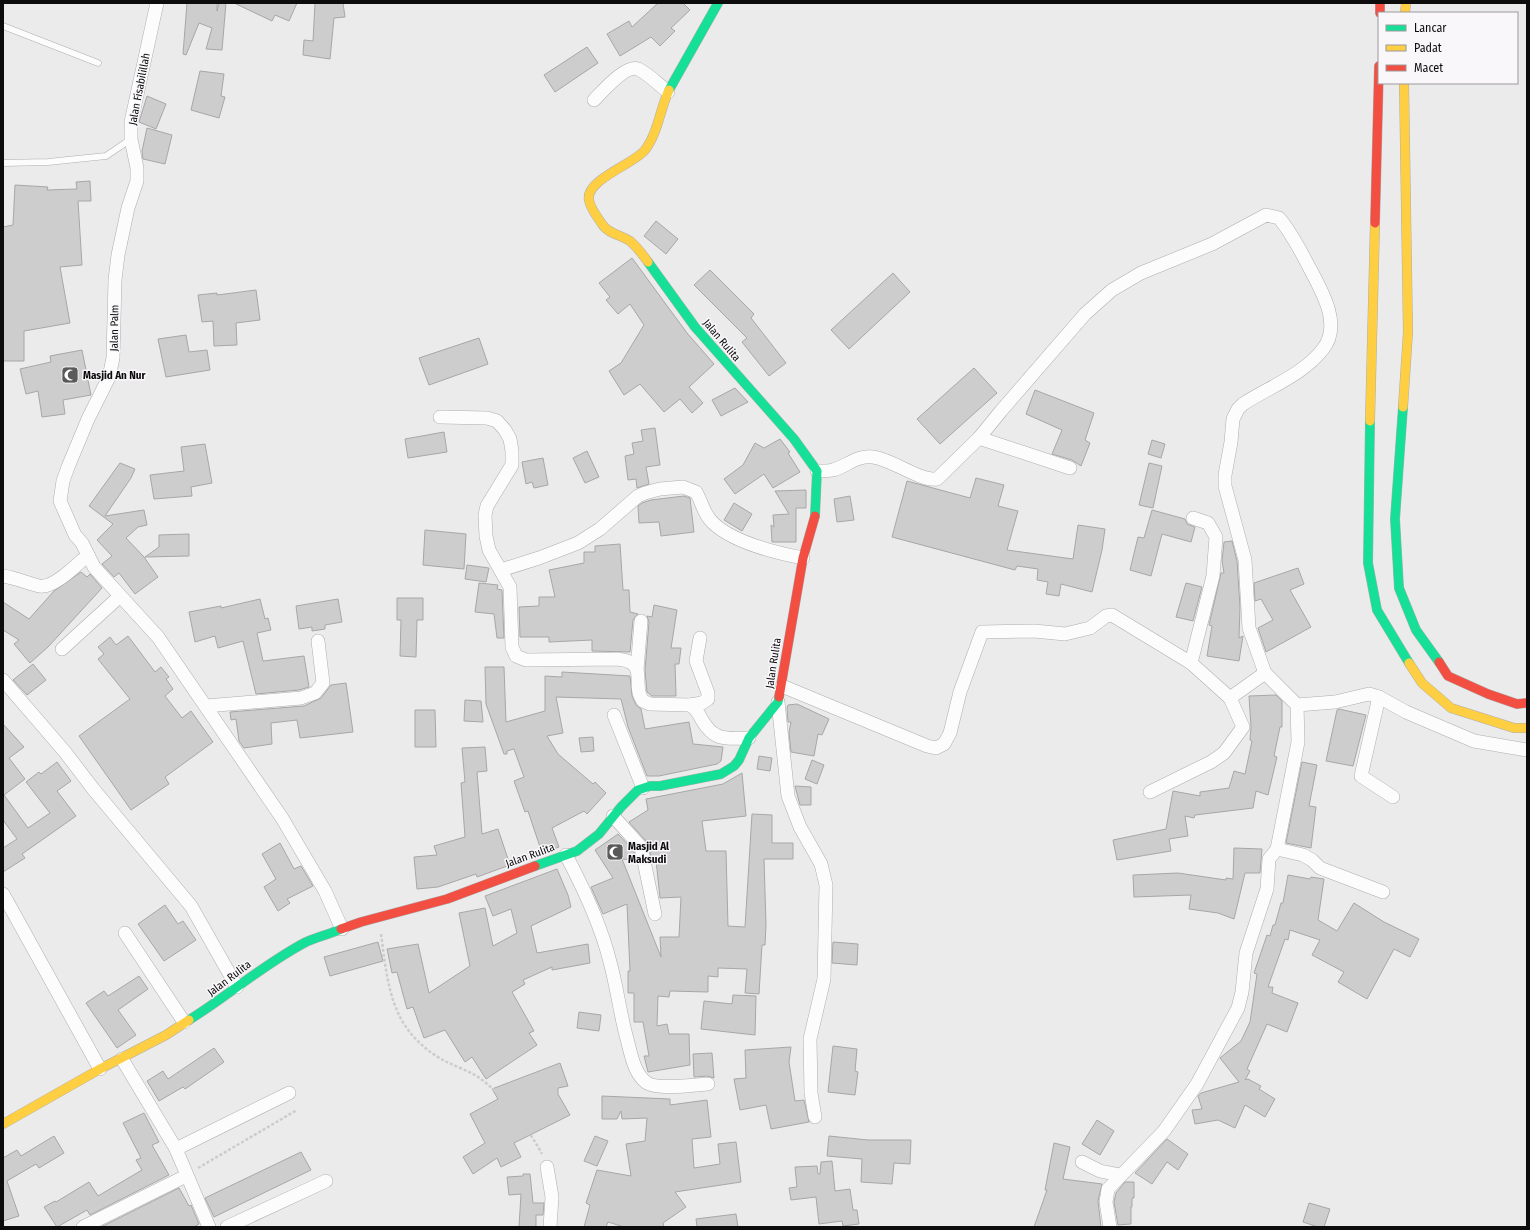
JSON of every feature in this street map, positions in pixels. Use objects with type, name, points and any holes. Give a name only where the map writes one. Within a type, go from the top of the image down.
[{"type":"main road","name":"Jalan Rulita","points":[[3,1124],[100,1069],[146,1047],[213,1005],[237,987],[307,942],[342,929],[447,899],[577,851],[593,839],[627,800],[643,788],[725,772],[737,764],[749,738],[778,702],[782,686],[803,558],[816,510],[817,471],[794,439],[700,334],[641,253],[630,241],[603,226],[589,201],[589,194],[596,185],[615,170],[631,163],[642,154],[656,128],[668,92],[718,3]]},
{"type":"main road","points":[[1379,84],[1368,508],[1368,563],[1377,610],[1396,644],[1422,683],[1452,708],[1514,728],[1527,728]]},
{"type":"main road","points":[[1404,84],[1408,332],[1395,519],[1399,588],[1416,630],[1448,676],[1488,694],[1517,704],[1527,703]]},
{"type":"street","name":"Jalan Fisabilillah","points":[[131,139],[131,122],[157,3]]},
{"type":"street","points":[[594,100],[622,73],[630,68],[638,69],[668,92]]},
{"type":"street","name":"Jalan Palm","points":[[88,555],[63,511],[60,501],[63,481],[88,419],[109,377],[114,358],[115,280],[118,255],[128,208],[137,181],[138,168],[131,139]]},
{"type":"street","points":[[817,471],[834,470],[855,459],[874,457],[901,466],[930,480],[937,479],[979,438],[1080,319],[1112,290],[1148,270],[1212,244],[1266,216],[1279,218],[1290,231],[1325,298],[1330,325],[1326,344],[1314,359],[1298,372],[1243,404],[1238,409],[1233,419],[1232,442],[1225,475],[1225,486],[1245,560],[1249,628],[1264,673],[1297,705],[1298,742],[1277,849],[1269,859],[1266,889],[1246,953],[1242,992],[1238,1008],[1197,1084],[1164,1131],[1108,1189],[1106,1202],[1110,1227]]},
{"type":"street","points":[[440,417],[487,418],[497,421],[505,430],[510,439],[512,465],[487,506],[485,515],[489,550],[510,588],[512,647],[516,656],[526,660],[626,660],[632,663],[637,670]]},
{"type":"street","points":[[979,438],[1070,468]]},
{"type":"street","points":[[501,570],[539,558],[578,543],[600,529],[638,496],[660,489],[683,487],[696,492],[706,514],[719,527],[774,553],[803,558]]},
{"type":"street","points":[[1191,663],[1213,576],[1216,537],[1208,523],[1193,518]]},
{"type":"street","points":[[3,576],[16,578],[40,586],[49,586],[88,555],[94,568],[158,637],[206,706],[282,818],[325,891],[342,929]]},
{"type":"street","points":[[62,649],[119,596]]},
{"type":"street","points":[[782,686],[927,746],[936,748],[944,744],[950,733],[960,692],[982,632],[1034,631],[1065,634],[1090,628],[1106,616],[1112,615],[1191,663],[1230,698],[1243,727],[1224,753],[1211,762],[1150,792]]},
{"type":"street","points":[[641,621],[637,670],[639,694],[643,701],[650,704],[690,705],[702,703],[708,699],[708,693],[696,661],[700,638]]},
{"type":"street","points":[[206,706],[301,698],[315,693],[323,683],[318,640]]},
{"type":"street","points":[[1230,698],[1264,673]]},
{"type":"street","points":[[3,680],[66,752],[94,790],[191,906],[237,987]]},
{"type":"street","points":[[1297,705],[1335,702],[1369,694],[1379,697],[1406,712],[1474,742],[1527,750]]},
{"type":"street","points":[[1379,697],[1361,776],[1393,797]]},
{"type":"street","points":[[778,702],[788,796],[800,827],[821,864],[826,885],[824,979],[810,1039],[811,1093],[815,1117]]},
{"type":"street","points":[[690,705],[695,708],[703,722],[714,735],[721,738],[749,738]]},
{"type":"street","points":[[614,715],[643,788]]},
{"type":"street","points":[[614,816],[641,847],[655,914]]},
{"type":"street","points":[[1277,849],[1297,853],[1312,860],[1320,868],[1383,892]]},
{"type":"street","points":[[566,855],[582,887],[611,962],[617,997],[636,1068],[648,1083],[653,1085],[708,1084]]},
{"type":"street","points":[[3,894],[100,1069]]},
{"type":"street","points":[[125,933],[184,1022]]},
{"type":"street","points":[[122,1059],[176,1150],[209,1227]]},
{"type":"street","points":[[176,1150],[289,1093]]},
{"type":"street","points":[[1082,1162],[1100,1171],[1120,1175]]},
{"type":"street","points":[[547,1167],[552,1197],[550,1227]]},
{"type":"street","points":[[83,1227],[186,1176]]},
{"type":"street","points":[[227,1227],[326,1181]]},
{"type":"lane","points":[[3,26],[98,63]]},
{"type":"lane","name":"Jalan Fisabilillah","points":[[3,163],[48,162],[106,156],[131,139]]},
{"type":"path","points":[[378,918],[389,989],[401,1018],[414,1035],[434,1055],[479,1078],[489,1086],[529,1132],[543,1156],[547,1167]]},
{"type":"path","points":[[186,1176],[297,1110]]},
{"type":"building","points":[[187,3],[217,3],[217,11],[219,3],[226,3],[222,50],[206,49],[212,28],[199,23],[186,55],[183,54]]},
{"type":"building","points":[[234,3],[297,3],[289,21],[275,15],[272,21]]},
{"type":"building","points":[[315,3],[343,3],[345,17],[334,18],[330,59],[303,55],[304,40],[313,41]]},
{"type":"building","points":[[658,3],[683,3],[690,10],[671,28],[675,31],[660,46],[651,37],[620,56],[607,34],[629,21],[632,27]]},
{"type":"building","points":[[587,47],[598,63],[555,92],[544,75]]},
{"type":"building","points":[[200,71],[224,74],[221,96],[225,97],[219,118],[191,110]]},
{"type":"building","points":[[147,96],[166,104],[156,129],[139,122]]},
{"type":"building","points":[[147,128],[172,135],[165,164],[143,159],[142,151]]},
{"type":"building","points":[[90,181],[91,201],[78,201],[82,265],[60,267],[70,323],[24,331],[24,361],[3,361],[3,227],[13,225],[15,185],[48,187],[47,190],[77,189],[76,182]]},
{"type":"building","points":[[656,221],[678,239],[666,254],[644,236]]},
{"type":"building","points":[[632,258],[687,333],[714,364],[689,387],[703,403],[692,413],[680,399],[664,412],[640,384],[624,395],[609,371],[621,363],[644,325],[630,304],[618,314],[606,300],[610,297],[599,283]]},
{"type":"building","points":[[710,270],[754,314],[751,318],[786,363],[769,376],[742,342],[747,338],[694,285]]},
{"type":"building","points":[[893,273],[910,292],[849,349],[831,330]]},
{"type":"building","points":[[256,290],[260,320],[236,323],[237,345],[214,346],[213,321],[202,322],[198,295],[217,293],[217,295]]},
{"type":"building","points":[[186,335],[189,352],[207,350],[210,370],[166,377],[158,339]]},
{"type":"building","points":[[479,338],[488,364],[429,385],[419,358]]},
{"type":"building","points":[[82,350],[91,395],[63,400],[65,414],[42,417],[38,391],[26,394],[20,369],[51,362],[50,356]]},
{"type":"building","points":[[974,368],[997,393],[940,444],[917,419]]},
{"type":"building","points":[[735,388],[748,402],[721,416],[712,400]]},
{"type":"building","points":[[1035,390],[1094,413],[1085,440],[1090,443],[1081,466],[1072,460],[1052,454],[1062,430],[1026,414]]},
{"type":"building","points":[[655,428],[660,465],[646,467],[649,484],[637,488],[636,479],[628,480],[625,456],[634,454],[632,443],[643,441],[641,430]]},
{"type":"building","points":[[444,432],[447,452],[408,458],[405,439]]},
{"type":"building","points":[[780,439],[790,452],[788,453],[800,472],[773,488],[764,474],[735,494],[724,479],[743,465],[755,443],[764,448]]},
{"type":"building","points":[[1152,440],[1165,444],[1161,458],[1148,454]]},
{"type":"building","points":[[205,444],[212,483],[191,487],[192,496],[154,499],[150,475],[184,471],[181,447]]},
{"type":"building","points":[[587,451],[599,477],[585,483],[573,458]]},
{"type":"building","points":[[543,458],[548,485],[534,488],[532,482],[526,484],[522,462]]},
{"type":"building","points":[[120,463],[135,469],[131,478],[105,516],[144,510],[147,525],[138,527],[126,538],[144,557],[158,577],[135,594],[119,573],[114,577],[102,564],[112,556],[97,540],[113,524],[89,506]]},
{"type":"building","points":[[1149,463],[1162,466],[1153,508],[1139,505]]},
{"type":"building","points":[[976,478],[1004,485],[998,506],[1018,511],[1007,550],[1073,559],[1078,525],[1105,529],[1102,550],[1092,592],[1061,584],[1059,596],[1046,594],[1048,582],[1037,580],[1038,569],[1017,566],[1015,570],[892,537],[907,481],[970,498]]},
{"type":"building","points":[[806,490],[806,508],[796,508],[796,542],[772,542],[771,525],[774,527],[773,515],[789,514],[775,491]]},
{"type":"building","points":[[684,496],[690,498],[694,532],[661,536],[659,522],[639,523],[638,506],[642,503],[651,500]]},
{"type":"building","points":[[850,496],[854,520],[837,522],[834,499]]},
{"type":"building","points":[[734,503],[752,514],[742,531],[724,520]]},
{"type":"building","points":[[1152,510],[1185,519],[1187,524],[1195,527],[1191,542],[1162,534],[1151,576],[1130,570],[1138,537],[1144,538]]},
{"type":"building","points":[[425,530],[466,534],[464,569],[423,565]]},
{"type":"building","points":[[189,534],[189,556],[145,557],[159,547],[159,535]]},
{"type":"building","points":[[1232,541],[1237,561],[1240,607],[1239,638],[1243,636],[1239,661],[1207,656],[1212,626],[1209,625],[1221,573],[1224,573],[1222,561],[1224,542]]},
{"type":"building","points":[[620,544],[623,590],[629,590],[630,612],[638,614],[633,620],[630,652],[592,651],[592,640],[549,642],[549,637],[520,637],[519,607],[539,606],[539,597],[555,597],[549,570],[584,563],[584,552],[595,552],[595,546]]},
{"type":"building","points":[[467,565],[489,568],[486,582],[465,579]]},
{"type":"building","points":[[1298,568],[1304,584],[1290,590],[1311,627],[1266,652],[1258,628],[1273,620],[1261,599],[1255,601],[1254,583]]},
{"type":"building","points":[[81,572],[87,577],[90,574],[102,588],[48,647],[30,663],[14,644],[19,640],[3,630],[3,602],[29,619],[54,591]]},
{"type":"building","points":[[479,583],[498,585],[497,589],[502,590],[504,638],[497,638],[494,614],[475,612]]},
{"type":"building","points":[[1186,583],[1202,587],[1193,621],[1176,617]]},
{"type":"building","points":[[397,598],[423,598],[423,620],[417,620],[416,657],[400,656],[401,620],[397,620]]},
{"type":"building","points":[[260,599],[265,619],[268,618],[271,630],[257,633],[263,661],[304,656],[309,687],[299,690],[256,694],[243,641],[218,648],[215,636],[195,642],[189,612],[221,606],[221,608]]},
{"type":"building","points":[[338,599],[342,622],[325,625],[325,629],[312,631],[312,627],[299,629],[296,606]]},
{"type":"building","points":[[654,605],[677,610],[671,648],[681,648],[679,664],[675,664],[676,696],[652,696],[647,692],[645,670],[649,622],[647,616],[652,617]]},
{"type":"building","points":[[128,636],[155,672],[161,667],[169,677],[166,679],[173,689],[165,696],[182,718],[191,711],[213,742],[165,777],[169,784],[131,810],[79,736],[130,699],[98,659],[104,654],[98,647],[110,637],[116,645]]},
{"type":"building","points":[[33,664],[46,680],[27,695],[13,680]]},
{"type":"building","points":[[485,667],[504,667],[506,722],[545,711],[545,676],[562,677],[562,672],[630,676],[632,696],[636,705],[641,709],[645,729],[689,722],[693,744],[723,747],[721,761],[717,764],[659,776],[647,776],[628,727],[621,699],[556,697],[563,733],[547,736],[558,754],[593,784],[595,782],[606,793],[587,814],[584,811],[552,828],[559,847],[542,853],[528,811],[525,812],[514,781],[524,777],[514,749],[507,751],[507,754],[504,754],[486,704]]},
{"type":"building","points":[[346,683],[353,732],[300,738],[297,720],[271,723],[272,744],[244,748],[239,741],[236,719],[231,720],[230,712],[304,706],[321,698],[331,685]]},
{"type":"building","points":[[1276,695],[1282,701],[1282,727],[1280,727],[1274,756],[1277,757],[1268,795],[1256,791],[1253,808],[1195,815],[1194,818],[1185,816],[1188,836],[1169,839],[1171,851],[1117,860],[1113,840],[1166,829],[1173,791],[1200,796],[1200,792],[1229,788],[1234,771],[1245,774],[1252,741],[1250,740],[1251,727],[1249,696]]},
{"type":"building","points":[[465,700],[481,701],[483,722],[464,721]]},
{"type":"building","points":[[797,704],[829,719],[822,735],[818,734],[814,756],[791,752],[789,732],[791,722],[788,722],[788,705]]},
{"type":"building","points":[[1339,709],[1366,715],[1353,766],[1326,761],[1337,710]]},
{"type":"building","points":[[415,710],[435,710],[436,747],[415,747]]},
{"type":"building","points":[[3,724],[24,747],[9,758],[25,779],[4,795],[28,828],[50,813],[26,782],[39,772],[41,774],[57,762],[71,781],[57,791],[76,816],[22,854],[25,858],[3,872],[3,848],[17,839],[3,820]]},
{"type":"building","points":[[593,737],[594,751],[581,752],[579,738]]},
{"type":"building","points":[[485,747],[487,771],[477,772],[482,834],[498,829],[510,865],[477,877],[476,874],[438,887],[417,889],[414,857],[437,855],[434,846],[465,837],[461,783],[465,782],[462,748]]},
{"type":"building","points":[[759,756],[772,758],[770,771],[757,769]]},
{"type":"building","points":[[812,760],[824,765],[817,784],[805,779]]},
{"type":"building","points":[[1302,762],[1317,765],[1309,806],[1316,807],[1311,848],[1286,843]]},
{"type":"building","points":[[742,773],[746,816],[702,821],[706,851],[726,851],[728,926],[745,927],[752,814],[772,815],[772,843],[793,843],[793,859],[764,859],[766,925],[765,945],[762,945],[759,994],[745,993],[747,969],[718,968],[718,977],[708,976],[708,992],[670,991],[669,997],[658,996],[657,1026],[667,1024],[669,1034],[689,1034],[690,1065],[648,1072],[644,1056],[649,1056],[643,1022],[634,1022],[634,993],[628,993],[628,971],[630,971],[627,904],[603,914],[591,887],[613,878],[595,850],[618,834],[634,851],[635,860],[622,859],[661,957],[660,937],[679,937],[681,897],[660,898],[656,860],[652,860],[647,842],[629,822],[648,810],[646,799],[723,784]]},
{"type":"building","points":[[795,786],[811,787],[811,805],[800,805]]},
{"type":"building","points":[[280,843],[294,869],[301,866],[313,886],[287,899],[290,903],[278,911],[264,887],[276,879],[262,854]]},
{"type":"building","points":[[1234,848],[1262,849],[1260,873],[1245,873],[1234,919],[1218,913],[1189,909],[1191,895],[1134,897],[1133,875],[1178,873],[1226,880],[1226,878],[1233,879]]},
{"type":"building","points":[[557,869],[568,895],[571,907],[531,926],[537,953],[588,944],[590,963],[552,970],[552,967],[523,980],[525,984],[512,992],[534,1031],[529,1033],[537,1045],[486,1079],[472,1057],[465,1062],[445,1030],[424,1038],[413,1007],[407,1009],[397,972],[392,973],[387,949],[418,944],[429,993],[470,966],[459,913],[485,908],[493,946],[517,933],[511,909],[493,916],[485,896]]},
{"type":"building","points":[[1288,875],[1310,879],[1311,877],[1324,879],[1318,920],[1337,931],[1354,903],[1384,922],[1419,939],[1410,957],[1394,949],[1367,999],[1338,982],[1344,972],[1312,955],[1320,940],[1290,930],[1288,940],[1285,939],[1268,987],[1273,987],[1272,993],[1298,1003],[1287,1032],[1267,1024],[1247,1069],[1250,1071],[1245,1080],[1248,1079],[1261,1086],[1259,1089],[1275,1099],[1265,1117],[1245,1105],[1235,1128],[1218,1120],[1195,1124],[1192,1110],[1202,1109],[1198,1096],[1201,1093],[1239,1082],[1220,1058],[1241,1041],[1250,1022],[1257,974],[1254,973],[1267,935],[1270,936],[1273,925],[1275,925],[1281,903],[1283,903]]},
{"type":"building","points":[[165,905],[178,924],[183,921],[196,940],[164,961],[138,924]]},
{"type":"building","points":[[378,942],[383,961],[330,976],[324,957]]},
{"type":"building","points":[[833,942],[858,944],[857,965],[832,963]]},
{"type":"building","points":[[139,976],[148,989],[118,1010],[136,1035],[117,1048],[86,1003],[104,991],[108,996]]},
{"type":"building","points":[[733,995],[756,996],[755,1035],[701,1029],[704,1001],[732,1004]]},
{"type":"building","points":[[579,1012],[601,1015],[599,1031],[577,1028]]},
{"type":"building","points":[[833,1046],[857,1049],[855,1071],[858,1072],[855,1095],[828,1092]]},
{"type":"building","points":[[791,1047],[789,1062],[795,1101],[804,1100],[809,1122],[771,1129],[766,1105],[740,1110],[734,1079],[746,1078],[745,1050]]},
{"type":"building","points":[[214,1048],[224,1062],[185,1089],[183,1087],[159,1101],[147,1081],[163,1071],[168,1079]]},
{"type":"building","points":[[712,1053],[714,1078],[707,1076],[694,1077],[693,1054]]},
{"type":"building","points":[[560,1063],[568,1086],[558,1088],[558,1094],[570,1115],[514,1143],[521,1157],[501,1167],[497,1158],[473,1174],[463,1157],[485,1143],[470,1114],[498,1099],[492,1089]]},
{"type":"building","points":[[602,1096],[670,1099],[670,1105],[707,1100],[711,1137],[692,1139],[694,1168],[720,1164],[718,1144],[736,1142],[741,1182],[675,1192],[686,1207],[663,1223],[664,1227],[624,1227],[608,1222],[606,1227],[584,1227],[590,1205],[586,1203],[597,1170],[631,1176],[626,1144],[645,1141],[647,1118],[622,1119],[621,1111],[617,1119],[602,1119]]},
{"type":"building","points":[[144,1113],[159,1142],[152,1145],[169,1175],[90,1215],[87,1210],[57,1227],[44,1207],[55,1201],[56,1202],[89,1182],[98,1196],[142,1170],[136,1160],[141,1158],[123,1123]]},
{"type":"building","points":[[1097,1120],[1114,1131],[1100,1155],[1082,1144]]},
{"type":"building","points":[[54,1136],[64,1153],[39,1168],[36,1164],[7,1181],[19,1216],[3,1221],[3,1158],[17,1150],[21,1156]]},
{"type":"building","points":[[595,1136],[608,1141],[597,1166],[584,1161]]},
{"type":"building","points":[[829,1136],[868,1140],[911,1140],[910,1164],[894,1163],[892,1184],[861,1182],[862,1159],[827,1156]]},
{"type":"building","points":[[1167,1139],[1188,1154],[1178,1170],[1167,1162],[1152,1184],[1135,1173]]},
{"type":"building","points":[[1054,1143],[1070,1147],[1063,1179],[1102,1184],[1098,1201],[1101,1227],[1034,1227],[1047,1190],[1045,1190]]},
{"type":"building","points":[[301,1152],[311,1170],[214,1217],[205,1198]]},
{"type":"building","points":[[832,1161],[835,1191],[850,1189],[853,1210],[857,1210],[859,1224],[843,1226],[842,1221],[819,1224],[816,1197],[791,1200],[789,1188],[797,1187],[795,1167],[817,1166],[818,1174],[820,1174],[821,1162]]},
{"type":"building","points":[[523,1174],[530,1174],[533,1203],[544,1203],[543,1215],[536,1215],[536,1227],[519,1227],[521,1194],[509,1195],[507,1177],[523,1176]]},
{"type":"building","points":[[1125,1182],[1134,1182],[1134,1198],[1132,1198],[1131,1207],[1131,1224],[1118,1225],[1114,1202],[1116,1193]]},
{"type":"building","points":[[179,1188],[189,1206],[191,1205],[199,1224],[194,1227],[101,1227]]},
{"type":"building","points":[[1309,1203],[1330,1209],[1324,1227],[1318,1227],[1303,1222]]},
{"type":"building","points":[[736,1214],[738,1227],[697,1227],[696,1219]]},
{"type":"traffic: fast","points":[[669,90],[718,3]]},
{"type":"traffic: fast","points":[[648,262],[695,327],[794,439],[817,471],[815,516]]},
{"type":"traffic: fast","points":[[1403,407],[1395,519],[1399,588],[1416,630],[1439,662]]},
{"type":"traffic: fast","points":[[1370,421],[1368,563],[1377,610],[1409,663]]},
{"type":"traffic: fast","points":[[535,866],[577,851],[599,834],[621,807],[638,790],[650,786],[660,786],[721,774],[734,766],[739,760],[749,738],[778,702],[779,697]]},
{"type":"traffic: fast","points":[[189,1020],[261,970],[306,942],[341,929]]},
{"type":"traffic: slow","points":[[1405,12],[1406,3]]},
{"type":"traffic: slow","points":[[1403,407],[1408,332],[1404,84]]},
{"type":"traffic: slow","points":[[648,262],[630,241],[611,232],[605,227],[596,216],[589,200],[590,193],[602,179],[631,161],[645,150],[656,129],[669,90]]},
{"type":"traffic: slow","points":[[1370,421],[1375,223]]},
{"type":"traffic: slow","points":[[1409,663],[1422,683],[1451,708],[1514,728],[1527,728]]},
{"type":"traffic: slow","points":[[3,1124],[100,1069],[166,1035],[189,1020]]},
{"type":"traffic: jam","points":[[1380,3],[1380,12]]},
{"type":"traffic: jam","points":[[1375,223],[1379,84]]},
{"type":"traffic: jam","points":[[779,697],[803,558],[815,516]]},
{"type":"traffic: jam","points":[[1439,662],[1448,676],[1488,694],[1517,704],[1527,703]]},
{"type":"traffic: jam","points":[[341,929],[361,922],[447,899],[535,866]]},
{"type":"place","name":"Masjid An Nur","points":[[70,375]]},
{"type":"place","name":"Masjid Al Maksudi","points":[[615,852]]}]
